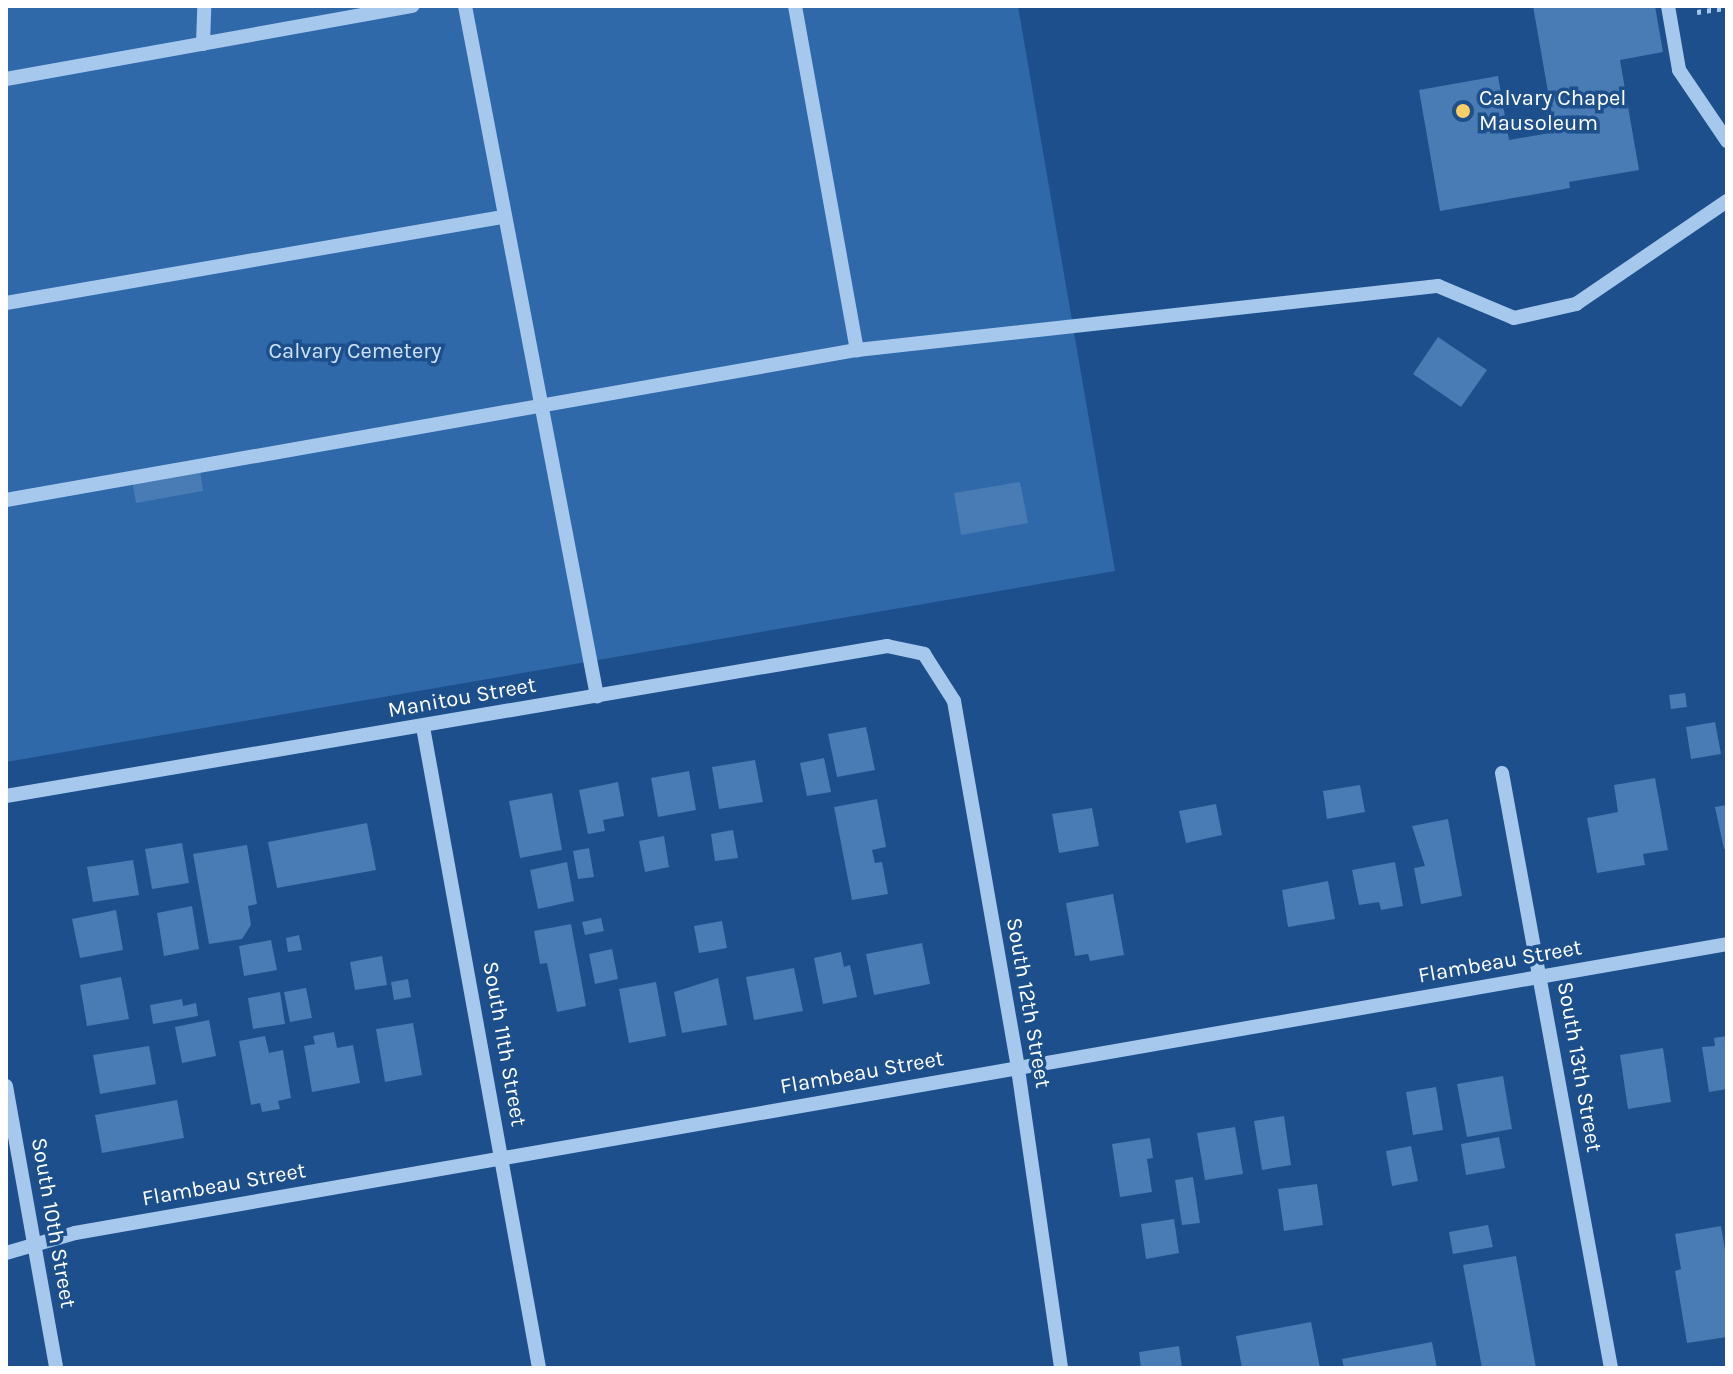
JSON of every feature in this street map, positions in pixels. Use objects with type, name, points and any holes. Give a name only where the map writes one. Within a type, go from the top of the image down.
[{"type":"street","points":[[203,44],[204,6]]},
{"type":"street","points":[[6,79],[412,6]]},
{"type":"street","points":[[465,6],[538,406],[597,696]]},
{"type":"street","points":[[795,6],[857,350]]},
{"type":"street","points":[[1668,6],[1679,70],[1717,133],[1727,141]]},
{"type":"street","points":[[6,500],[857,350],[1438,286],[1514,318],[1576,304],[1727,201]]},
{"type":"street","points":[[6,303],[502,217]]},
{"type":"street","name":"Manitou Street","points":[[6,796],[887,646],[924,654]]},
{"type":"street","name":"South 12th Street","points":[[924,654],[954,701],[1018,1069],[1061,1368]]},
{"type":"street","name":"South 11th Street","points":[[423,727],[539,1368]]},
{"type":"street","name":"South 13th Street","points":[[1502,773],[1611,1368]]},
{"type":"street","name":"Flambeau Street","points":[[6,1253],[75,1233],[1727,944]]},
{"type":"street","name":"South 10th Street","points":[[6,1086],[56,1368]]},
{"type":"path","points":[[1697,12],[1727,8]]},
{"type":"green space","name":"Calvary Cemetery","points":[[6,6],[1018,6],[1115,571],[6,762]]},
{"type":"building","name":"Calvary Chapel Mausoleum","points":[[1533,6],[1655,6],[1663,52],[1620,60],[1639,170],[1569,182],[1570,188],[1440,211],[1419,90],[1498,76],[1509,140],[1555,132]]},
{"type":"building","points":[[1438,337],[1487,370],[1461,407],[1413,374]]},
{"type":"building","points":[[200,469],[203,491],[136,503],[132,480]]},
{"type":"building","points":[[1020,482],[1028,523],[961,535],[954,493]]},
{"type":"building","points":[[1685,693],[1687,707],[1671,709],[1669,695]]},
{"type":"building","points":[[1715,722],[1721,754],[1691,759],[1686,727]]},
{"type":"building","points":[[866,727],[875,770],[837,777],[828,734]]},
{"type":"building","points":[[824,758],[831,792],[807,796],[800,763]]},
{"type":"building","points":[[755,760],[763,802],[719,809],[712,767]]},
{"type":"building","points":[[689,771],[696,810],[658,817],[651,778]]},
{"type":"building","points":[[1655,778],[1668,850],[1643,854],[1645,865],[1597,873],[1587,818],[1618,812],[1614,785]]},
{"type":"building","points":[[618,782],[624,816],[603,820],[605,831],[588,834],[579,790]]},
{"type":"building","points":[[1360,785],[1365,812],[1327,819],[1323,791]]},
{"type":"building","points":[[552,793],[562,850],[520,858],[509,801]]},
{"type":"building","points":[[877,799],[886,847],[872,850],[875,863],[882,862],[888,894],[852,900],[834,807]]},
{"type":"building","points":[[1216,804],[1222,835],[1186,843],[1179,811]]},
{"type":"building","points":[[1727,805],[1727,848],[1724,849],[1715,807]]},
{"type":"building","points":[[1092,808],[1099,846],[1059,853],[1052,814]]},
{"type":"building","points":[[1448,819],[1462,896],[1421,904],[1414,868],[1425,866],[1412,826]]},
{"type":"building","points":[[367,823],[376,870],[277,888],[268,842]]},
{"type":"building","points":[[733,830],[738,858],[715,861],[711,834]]},
{"type":"building","points":[[664,836],[669,867],[645,872],[639,841]]},
{"type":"building","points":[[182,843],[189,883],[152,889],[145,849]]},
{"type":"building","points":[[247,845],[257,904],[248,906],[251,925],[242,939],[209,944],[193,854]]},
{"type":"building","points":[[589,848],[594,877],[578,879],[573,851]]},
{"type":"building","points":[[133,860],[139,895],[93,902],[87,867]]},
{"type":"building","points":[[567,862],[574,901],[538,909],[530,870]]},
{"type":"building","points":[[1395,862],[1403,906],[1381,910],[1379,902],[1359,905],[1352,870]]},
{"type":"building","points":[[1328,881],[1335,919],[1288,927],[1282,890]]},
{"type":"building","points":[[1113,894],[1124,955],[1090,961],[1088,954],[1075,956],[1066,903]]},
{"type":"building","points":[[192,906],[199,949],[164,956],[157,913]]},
{"type":"building","points":[[116,910],[123,950],[80,958],[72,919]]},
{"type":"building","points":[[601,918],[604,931],[585,935],[582,922]]},
{"type":"building","points":[[722,921],[727,948],[699,953],[694,926]]},
{"type":"building","points":[[571,924],[586,1006],[557,1012],[547,963],[540,964],[534,931]]},
{"type":"building","points":[[299,935],[302,950],[288,952],[286,938]]},
{"type":"building","points":[[271,940],[277,970],[244,976],[239,946]]},
{"type":"building","points":[[922,943],[930,984],[874,995],[866,954]]},
{"type":"building","points":[[612,949],[618,979],[595,984],[589,954]]},
{"type":"building","points":[[841,952],[844,967],[850,965],[857,997],[823,1004],[814,958]]},
{"type":"building","points":[[382,956],[387,985],[355,990],[350,962]]},
{"type":"building","points":[[794,968],[803,1011],[754,1020],[746,977]]},
{"type":"building","points":[[121,977],[129,1019],[87,1026],[80,985]]},
{"type":"building","points":[[718,978],[727,1025],[682,1033],[674,992]]},
{"type":"building","points":[[408,979],[411,997],[394,1000],[391,982]]},
{"type":"building","points":[[656,982],[666,1036],[629,1043],[619,989]]},
{"type":"building","points":[[306,988],[312,1018],[290,1022],[284,992]]},
{"type":"building","points":[[280,992],[285,1024],[253,1029],[248,998]]},
{"type":"building","points":[[182,999],[183,1006],[196,1003],[198,1016],[153,1024],[150,1005]]},
{"type":"building","points":[[209,1020],[216,1056],[182,1063],[175,1027]]},
{"type":"building","points":[[413,1023],[422,1075],[385,1082],[376,1029]]},
{"type":"building","points":[[334,1032],[337,1048],[353,1045],[360,1083],[312,1092],[304,1046],[315,1044],[313,1036]]},
{"type":"building","points":[[265,1036],[269,1053],[283,1050],[291,1098],[278,1101],[280,1109],[262,1112],[260,1103],[251,1105],[239,1041]]},
{"type":"building","points":[[1727,1036],[1727,1089],[1709,1092],[1702,1047],[1715,1046],[1714,1038]]},
{"type":"building","points":[[149,1046],[156,1084],[100,1094],[93,1055]]},
{"type":"building","points":[[1663,1048],[1671,1102],[1628,1109],[1620,1055]]},
{"type":"building","points":[[1503,1076],[1512,1129],[1467,1137],[1457,1084]]},
{"type":"building","points":[[1436,1087],[1443,1130],[1413,1135],[1406,1092]]},
{"type":"building","points":[[177,1100],[184,1138],[102,1153],[95,1115]]},
{"type":"building","points":[[1284,1116],[1291,1165],[1262,1170],[1254,1121]]},
{"type":"building","points":[[1235,1127],[1243,1174],[1205,1180],[1197,1133]]},
{"type":"building","points":[[1499,1137],[1505,1168],[1466,1175],[1461,1144]]},
{"type":"building","points":[[1150,1138],[1153,1158],[1147,1159],[1152,1192],[1120,1197],[1112,1144]]},
{"type":"building","points":[[1411,1146],[1418,1181],[1392,1186],[1386,1151]]},
{"type":"building","points":[[1193,1177],[1200,1223],[1182,1225],[1175,1180]]},
{"type":"building","points":[[1317,1184],[1323,1225],[1284,1231],[1278,1189]]},
{"type":"building","points":[[1174,1219],[1179,1253],[1146,1259],[1141,1224]]},
{"type":"building","points":[[1488,1225],[1493,1247],[1453,1254],[1449,1232]]},
{"type":"building","points":[[1721,1226],[1727,1262],[1727,1337],[1687,1343],[1675,1271],[1681,1269],[1675,1234]]},
{"type":"building","points":[[1516,1256],[1536,1368],[1482,1368],[1463,1265]]},
{"type":"building","points":[[1311,1322],[1320,1368],[1242,1368],[1236,1336]]},
{"type":"building","points":[[1432,1342],[1437,1368],[1344,1368],[1342,1359]]},
{"type":"building","points":[[1179,1346],[1182,1368],[1141,1368],[1139,1352]]},
{"type":"place","name":"Calvary Chapel Mausoleum","points":[[1463,111]]}]
